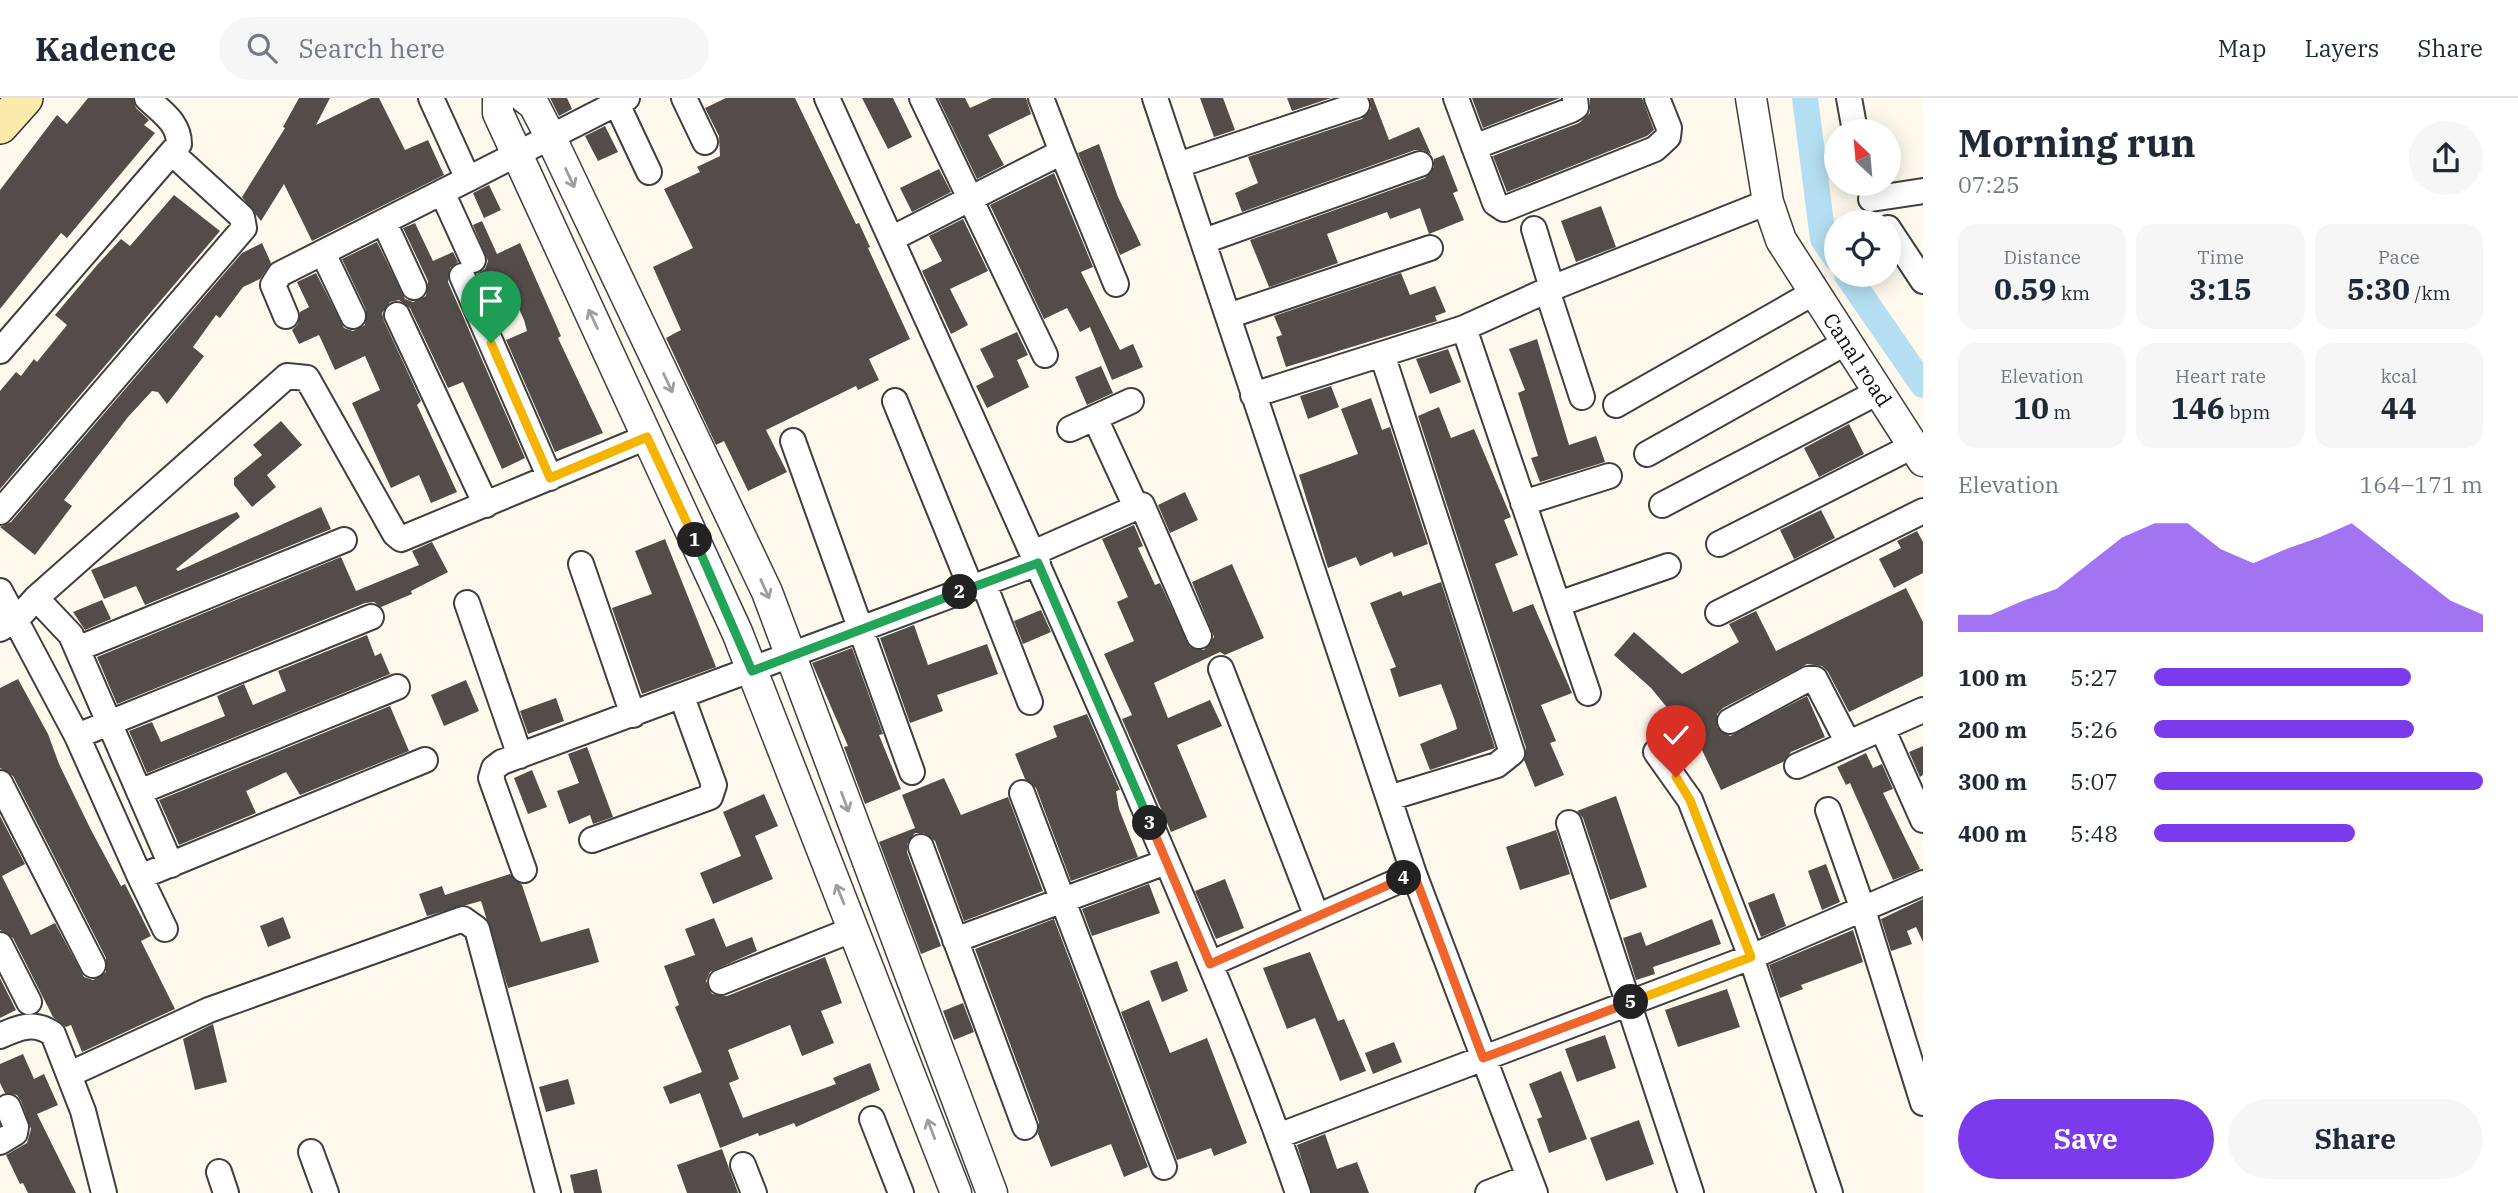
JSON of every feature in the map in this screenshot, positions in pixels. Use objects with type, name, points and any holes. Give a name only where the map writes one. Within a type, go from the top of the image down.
[{"type":"main road","points":[[0,126],[25,98]]},
{"type":"street","points":[[0,351],[179,144],[179,132],[146,98]]},
{"type":"street","points":[[430,98],[468,179]]},
{"type":"street","points":[[498,98],[498,113],[752,671],[956,1193]]},
{"type":"street","points":[[525,98],[534,105],[551,138],[767,592],[992,1193]]},
{"type":"street","points":[[684,98],[705,142]]},
{"type":"street","points":[[827,98],[1036,558],[1210,964],[1298,1193]]},
{"type":"street","points":[[922,98],[1045,355]]},
{"type":"street","points":[[1041,98],[1116,284]]},
{"type":"street","points":[[1155,98],[1414,874],[1532,1185],[1488,1193]]},
{"type":"street","points":[[1456,98],[1495,203],[1504,209],[1655,149],[1668,137],[1669,128],[1657,98]]},
{"type":"street","points":[[1474,147],[1572,110],[1576,107],[1575,98]]},
{"type":"street","name":"Canal road","points":[[1751,98],[1768,202],[1781,240],[1918,453]]},
{"type":"street","points":[[1849,98],[1853,119]]},
{"type":"street","points":[[286,316],[274,293],[275,279],[622,101],[649,172]]},
{"type":"street","points":[[1178,165],[1357,105]]},
{"type":"street","points":[[891,239],[1062,152]]},
{"type":"street","points":[[0,512],[244,228],[242,217],[173,154]]},
{"type":"street","points":[[1204,241],[1420,164]]},
{"type":"street","points":[[1901,191],[1923,191]]},
{"type":"street","points":[[442,192],[468,268],[550,478]]},
{"type":"street","points":[[1253,395],[1464,328],[1550,289],[1768,202]]},
{"type":"street","points":[[384,222],[414,287]]},
{"type":"street","points":[[1534,229],[1582,397]]},
{"type":"street","points":[[1228,316],[1430,248]]},
{"type":"street","points":[[1901,248],[1923,281]]},
{"type":"street","points":[[323,253],[353,316]]},
{"type":"street","points":[[1616,405],[1813,293]]},
{"type":"street","points":[[397,315],[486,505]]},
{"type":"street","points":[[1464,328],[1588,693]]},
{"type":"street","points":[[1647,454],[1845,343]]},
{"type":"street","points":[[1382,354],[1511,753],[1497,765],[1389,798]]},
{"type":"street","points":[[8,624],[287,376],[307,378],[395,534],[401,539],[647,437]]},
{"type":"street","points":[[1662,505],[1878,392]]},
{"type":"street","points":[[895,401],[1030,702]]},
{"type":"street","points":[[1070,429],[1131,401]]},
{"type":"street","points":[[1095,418],[1136,507]]},
{"type":"street","points":[[793,441],[912,772]]},
{"type":"street","points":[[1719,544],[1918,453]]},
{"type":"street","points":[[1523,503],[1609,476]]},
{"type":"street","points":[[524,870],[491,778],[494,768],[977,586],[1136,507],[1145,507],[1199,636]]},
{"type":"street","points":[[1718,613],[1923,511]]},
{"type":"street","points":[[76,649],[344,540]]},
{"type":"street","points":[[581,564],[633,715]]},
{"type":"street","points":[[1558,604],[1668,566]]},
{"type":"street","points":[[0,592],[8,624],[77,736],[165,929]]},
{"type":"street","points":[[36,598],[62,624],[76,649],[171,865]]},
{"type":"street","points":[[467,603],[520,756]]},
{"type":"street","points":[[77,736],[371,617]]},
{"type":"street","points":[[1221,669],[1317,917]]},
{"type":"street","points":[[1730,720],[1815,679],[1848,743]]},
{"type":"street","points":[[139,792],[397,687]]},
{"type":"street","points":[[592,840],[710,797],[714,785],[682,697]]},
{"type":"street","points":[[1797,766],[1923,710]]},
{"type":"street","points":[[1882,728],[1920,804]]},
{"type":"street","points":[[1656,752],[1690,800],[1751,957],[1830,1193]]},
{"type":"street","points":[[140,877],[425,760]]},
{"type":"street","points":[[0,783],[93,965]]},
{"type":"street","points":[[1022,793],[1164,1167]]},
{"type":"street","points":[[1828,810],[1862,907],[1923,1103]]},
{"type":"street","points":[[1569,823],[1691,1193]]},
{"type":"street","points":[[921,846],[1025,1126]]},
{"type":"street","points":[[955,940],[1166,862]]},
{"type":"street","points":[[1210,964],[1414,874]]},
{"type":"street","points":[[1278,1136],[1751,957],[1923,883]]},
{"type":"street","points":[[70,1074],[209,1010],[463,919],[477,929],[548,1193]]},
{"type":"street","points":[[721,982],[854,929]]},
{"type":"street","points":[[0,945],[29,1002]]},
{"type":"street","points":[[0,1036],[26,1026],[46,1029],[60,1046],[104,1193]]},
{"type":"street","points":[[0,1142],[15,1133],[16,1127],[8,1107]]},
{"type":"street","points":[[872,1119],[901,1193]]},
{"type":"street","points":[[311,1152],[326,1193]]},
{"type":"street","points":[[743,1165],[754,1193]]},
{"type":"building","points":[[88,98],[133,98],[136,108],[149,120],[144,125],[155,133],[67,238],[61,233],[0,309],[0,190],[57,115],[67,124]]},
{"type":"building","points":[[299,98],[330,98],[316,125],[371,98],[379,98],[405,150],[428,140],[444,175],[312,241],[284,184],[261,221],[242,197],[285,128],[283,127]]},
{"type":"building","points":[[550,98],[567,98],[572,109],[559,116]]},
{"type":"building","points":[[726,98],[795,98],[856,224],[859,223],[910,339],[869,359],[879,380],[858,390],[856,386],[766,430],[787,472],[748,491],[724,441],[716,445],[666,338],[681,330],[653,267],[693,248],[664,189],[700,172],[697,167],[720,156],[719,136],[705,108]]},
{"type":"building","points":[[862,98],[893,98],[912,137],[888,149]]},
{"type":"building","points":[[938,98],[965,98],[970,108],[992,98],[1026,98],[1031,114],[988,135],[1004,165],[977,179]]},
{"type":"building","points":[[1200,98],[1223,98],[1235,130],[1214,137]]},
{"type":"building","points":[[1287,98],[1331,98],[1292,111]]},
{"type":"building","points":[[1370,98],[1373,98],[1389,140],[1419,127],[1431,154],[1415,150],[1242,212],[1235,193],[1258,183],[1248,157],[1362,119],[1371,109]]},
{"type":"building","points":[[1472,98],[1560,98],[1483,128]]},
{"type":"building","points":[[1590,98],[1642,98],[1654,130],[1647,136],[1507,192],[1493,156],[1579,123],[1590,113]]},
{"type":"building","points":[[605,126],[618,152],[598,161],[585,136]]},
{"type":"building","points":[[1099,144],[1118,197],[1141,245],[1120,255],[1078,153]]},
{"type":"building","points":[[1444,155],[1458,191],[1453,193],[1464,220],[1429,234],[1420,208],[1390,219],[1387,212],[1327,234],[1338,263],[1269,287],[1250,240],[1425,178],[1434,167],[1434,159]]},
{"type":"building","points":[[939,169],[951,192],[912,212],[900,188]]},
{"type":"building","points":[[1054,173],[1093,267],[1081,272],[1120,350],[1133,344],[1143,367],[1112,380],[1090,327],[1080,332],[1067,308],[1044,319],[990,205]]},
{"type":"building","points":[[489,185],[501,210],[484,218],[473,193]]},
{"type":"building","points":[[174,195],[220,231],[0,489],[0,391],[16,372],[21,376],[34,359],[37,362],[67,325],[55,315],[98,264],[121,239],[130,246]]},
{"type":"building","points":[[1601,206],[1616,247],[1576,262],[1561,221]]},
{"type":"building","points":[[963,219],[988,271],[950,289],[968,325],[951,334],[922,271],[942,261],[929,236]]},
{"type":"building","points":[[482,221],[497,254],[520,243],[561,336],[558,338],[603,433],[555,452],[506,340],[527,331],[524,320],[509,286],[487,296],[477,274],[485,269],[488,261],[473,225]]},
{"type":"building","points":[[415,223],[433,261],[453,252],[458,262],[450,268],[448,282],[525,458],[502,469],[463,382],[448,388],[410,308],[399,300],[390,302],[382,313],[384,321],[421,401],[417,405],[457,492],[431,503],[419,475],[391,488],[352,403],[380,390],[365,356],[335,370],[319,335],[299,344],[292,330],[298,324],[300,312],[309,307],[297,282],[316,273],[344,328],[353,331],[365,325],[366,310],[342,259],[377,242],[405,299],[413,302],[426,296],[428,281],[403,228]]},
{"type":"building","points":[[262,243],[271,263],[260,279],[243,287],[220,318],[216,315],[193,347],[204,356],[167,404],[158,392],[152,391],[128,417],[64,500],[72,506],[35,555],[0,527],[11,522],[242,253]]},
{"type":"building","points":[[1401,273],[1410,295],[1435,286],[1446,312],[1435,316],[1437,321],[1286,367],[1276,337],[1282,335],[1274,316]]},
{"type":"building","points":[[1017,332],[1028,355],[1017,360],[1029,387],[987,408],[976,386],[994,377],[980,349]]},
{"type":"building","points":[[1537,339],[1569,445],[1596,436],[1605,462],[1540,482],[1531,458],[1538,456],[1518,393],[1525,390],[1509,349]]},
{"type":"building","points":[[1448,349],[1461,382],[1430,394],[1416,359]]},
{"type":"building","points":[[1101,366],[1113,393],[1087,405],[1075,377]]},
{"type":"building","points":[[1331,386],[1339,407],[1308,419],[1300,396]]},
{"type":"building","points":[[1371,398],[1382,430],[1390,427],[1428,544],[1394,557],[1392,552],[1360,566],[1356,557],[1328,568],[1299,475],[1358,454],[1341,409]]},
{"type":"building","points":[[1439,407],[1451,438],[1474,429],[1511,517],[1504,520],[1518,555],[1495,564],[1513,612],[1533,604],[1572,693],[1541,705],[1556,741],[1550,743],[1564,775],[1535,787],[1524,760],[1526,748],[1418,416]]},
{"type":"building","points":[[281,421],[302,445],[267,475],[276,487],[252,507],[234,485],[234,478],[262,455],[253,445]]},
{"type":"building","points":[[1849,424],[1864,454],[1819,477],[1804,448]]},
{"type":"building","points":[[1185,492],[1198,520],[1170,533],[1158,505]]},
{"type":"building","points":[[321,507],[331,529],[145,605],[136,586],[104,599],[91,570],[237,512],[240,517],[176,569],[178,571]]},
{"type":"building","points":[[1821,510],[1835,538],[1794,559],[1780,530]]},
{"type":"building","points":[[1134,525],[1143,546],[1138,548],[1155,585],[1160,583],[1190,647],[1204,650],[1214,637],[1192,582],[1232,564],[1264,638],[1225,655],[1220,652],[1154,683],[1168,718],[1210,700],[1222,726],[1177,745],[1207,817],[1171,832],[1122,719],[1132,715],[1104,654],[1134,641],[1117,602],[1128,597],[1102,539]]},
{"type":"building","points":[[1917,531],[1923,542],[1923,573],[1894,588],[1879,559],[1901,548],[1897,541]]},
{"type":"building","points":[[665,539],[716,667],[642,694],[612,608],[652,594],[635,551]]},
{"type":"building","points":[[432,542],[448,572],[411,591],[412,594],[381,607],[374,602],[365,603],[117,704],[97,657],[341,557],[356,591],[419,565],[412,551]]},
{"type":"building","points":[[1441,582],[1495,748],[1430,770],[1420,744],[1457,729],[1455,721],[1441,684],[1399,697],[1390,669],[1396,667],[1370,603],[1401,591],[1403,596]]},
{"type":"building","points":[[1906,588],[1923,622],[1923,676],[1849,712],[1828,672],[1822,666],[1807,664],[1723,708],[1717,714],[1717,727],[1730,736],[1807,696],[1825,737],[1791,752],[1783,762],[1721,790],[1702,750],[1651,688],[1614,655],[1634,632],[1682,674],[1739,642],[1729,624],[1756,611],[1776,651]]},
{"type":"building","points":[[102,600],[111,619],[85,630],[73,612]]},
{"type":"building","points":[[1041,610],[1051,632],[1023,644],[1014,621]]},
{"type":"building","points":[[914,625],[928,665],[987,644],[998,674],[937,695],[943,711],[910,723],[880,638]]},
{"type":"building","points":[[367,635],[375,656],[381,653],[390,674],[147,773],[129,731],[152,722],[161,742],[225,716],[217,696],[244,684],[253,705],[286,691],[278,671]]},
{"type":"building","points":[[852,648],[883,734],[879,735],[901,789],[865,804],[844,747],[848,746],[812,663]]},
{"type":"building","points":[[18,679],[48,734],[59,764],[90,828],[121,886],[125,884],[151,936],[141,941],[175,1009],[82,1052],[71,1025],[66,1027],[53,1017],[13,938],[0,930],[0,816],[25,864],[2,876],[31,935],[55,923],[84,977],[93,980],[106,972],[106,958],[13,776],[0,768],[0,688]]},
{"type":"building","points":[[466,680],[479,711],[444,726],[431,695]]},
{"type":"building","points":[[556,698],[564,721],[528,734],[520,711]]},
{"type":"building","points":[[390,706],[409,751],[300,795],[286,772],[246,791],[256,813],[179,845],[159,800]]},
{"type":"building","points":[[1087,714],[1120,790],[1116,791],[1119,809],[1138,857],[1071,881],[1036,788],[1025,779],[1015,754],[1057,737],[1053,726]]},
{"type":"building","points":[[1923,746],[1923,775],[1920,777],[1909,752]]},
{"type":"building","points":[[587,747],[613,817],[593,824],[590,815],[569,824],[557,791],[579,783],[568,754]]},
{"type":"building","points":[[1866,753],[1873,768],[1882,764],[1893,789],[1883,793],[1920,869],[1893,880],[1850,783],[1846,785],[1837,767]]},
{"type":"building","points":[[532,770],[547,807],[528,814],[514,778]]},
{"type":"building","points":[[944,778],[961,815],[1008,797],[1043,891],[964,921],[935,841],[924,833],[915,833],[907,844],[907,852],[941,946],[921,954],[879,842],[915,828],[902,795]]},
{"type":"building","points":[[764,794],[778,826],[755,836],[773,879],[713,904],[700,873],[741,856],[723,812]]},
{"type":"building","points":[[1616,796],[1647,887],[1610,900],[1583,818],[1577,811]]},
{"type":"building","points":[[1556,830],[1570,874],[1520,890],[1506,847]]},
{"type":"building","points":[[1826,864],[1840,902],[1822,910],[1808,871]]},
{"type":"building","points":[[510,874],[522,885],[541,942],[589,928],[599,962],[508,988],[481,901],[427,916],[419,894],[442,886],[445,895]]},
{"type":"building","points":[[1225,879],[1244,928],[1216,939],[1195,891]]},
{"type":"building","points":[[1149,884],[1160,913],[1092,936],[1082,909]]},
{"type":"building","points":[[1774,893],[1786,926],[1761,937],[1748,903]]},
{"type":"building","points":[[1923,899],[1923,942],[1916,927],[1907,931],[1912,944],[1891,951],[1881,919]]},
{"type":"building","points":[[283,917],[291,938],[268,947],[260,926]]},
{"type":"building","points":[[714,918],[726,947],[752,937],[757,951],[710,972],[706,981],[712,994],[727,996],[825,957],[842,1003],[821,1011],[834,1043],[802,1056],[790,1025],[728,1050],[739,1079],[729,1083],[743,1118],[836,1084],[833,1078],[870,1063],[880,1090],[796,1127],[794,1123],[720,1148],[700,1093],[670,1104],[663,1087],[702,1072],[675,1007],[679,1005],[664,966],[695,955],[685,929]]},
{"type":"building","points":[[1054,919],[1148,1167],[1124,1177],[1111,1144],[1051,1167],[1038,1134],[1039,1122],[975,949]]},
{"type":"building","points":[[1712,919],[1721,944],[1653,967],[1655,974],[1636,980],[1623,938],[1641,932],[1646,946]]},
{"type":"building","points":[[1853,930],[1863,962],[1801,985],[1803,989],[1780,998],[1769,965]]},
{"type":"building","points":[[1310,952],[1338,1021],[1344,1019],[1366,1071],[1340,1081],[1315,1018],[1287,1029],[1263,968]]},
{"type":"building","points":[[1177,961],[1188,991],[1162,1002],[1150,971]]},
{"type":"building","points":[[0,978],[16,1010],[0,1018]]},
{"type":"building","points":[[1727,989],[1740,1027],[1678,1047],[1665,1010]]},
{"type":"building","points":[[1149,1000],[1170,1053],[1207,1038],[1247,1143],[1214,1156],[1211,1148],[1177,1160],[1121,1012]]},
{"type":"building","points":[[963,1003],[974,1032],[954,1040],[943,1011]]},
{"type":"building","points":[[213,1024],[227,1082],[195,1090],[183,1039]]},
{"type":"building","points":[[1605,1035],[1616,1068],[1577,1082],[1565,1049]]},
{"type":"building","points":[[1394,1042],[1402,1062],[1373,1074],[1365,1053]]},
{"type":"building","points":[[23,1054],[34,1079],[44,1074],[58,1105],[37,1114],[76,1193],[28,1193],[23,1183],[20,1184],[6,1155],[27,1143],[31,1129],[17,1095],[5,1093],[0,1083],[0,1064]]},
{"type":"building","points":[[1561,1071],[1587,1139],[1549,1153],[1537,1119],[1542,1117],[1529,1084]]},
{"type":"building","points":[[568,1079],[575,1104],[546,1112],[539,1087]]},
{"type":"building","points":[[1639,1120],[1654,1164],[1606,1181],[1590,1138]]},
{"type":"building","points":[[1325,1134],[1337,1169],[1357,1162],[1369,1193],[1312,1193],[1297,1145]]},
{"type":"building","points":[[722,1149],[738,1193],[687,1193],[677,1165]]},
{"type":"building","points":[[597,1169],[602,1193],[574,1193],[570,1175]]},
{"type":"waterway","points":[[1805,98],[1824,240]]},
{"type":"waterway","points":[[1855,287],[1923,385]]},
{"type":"route","points":[[491,343],[550,478],[647,437],[737,632],[752,671],[1038,563],[1210,964],[1414,874],[1483,1058],[1751,957],[1690,800],[1676,777]]}]
